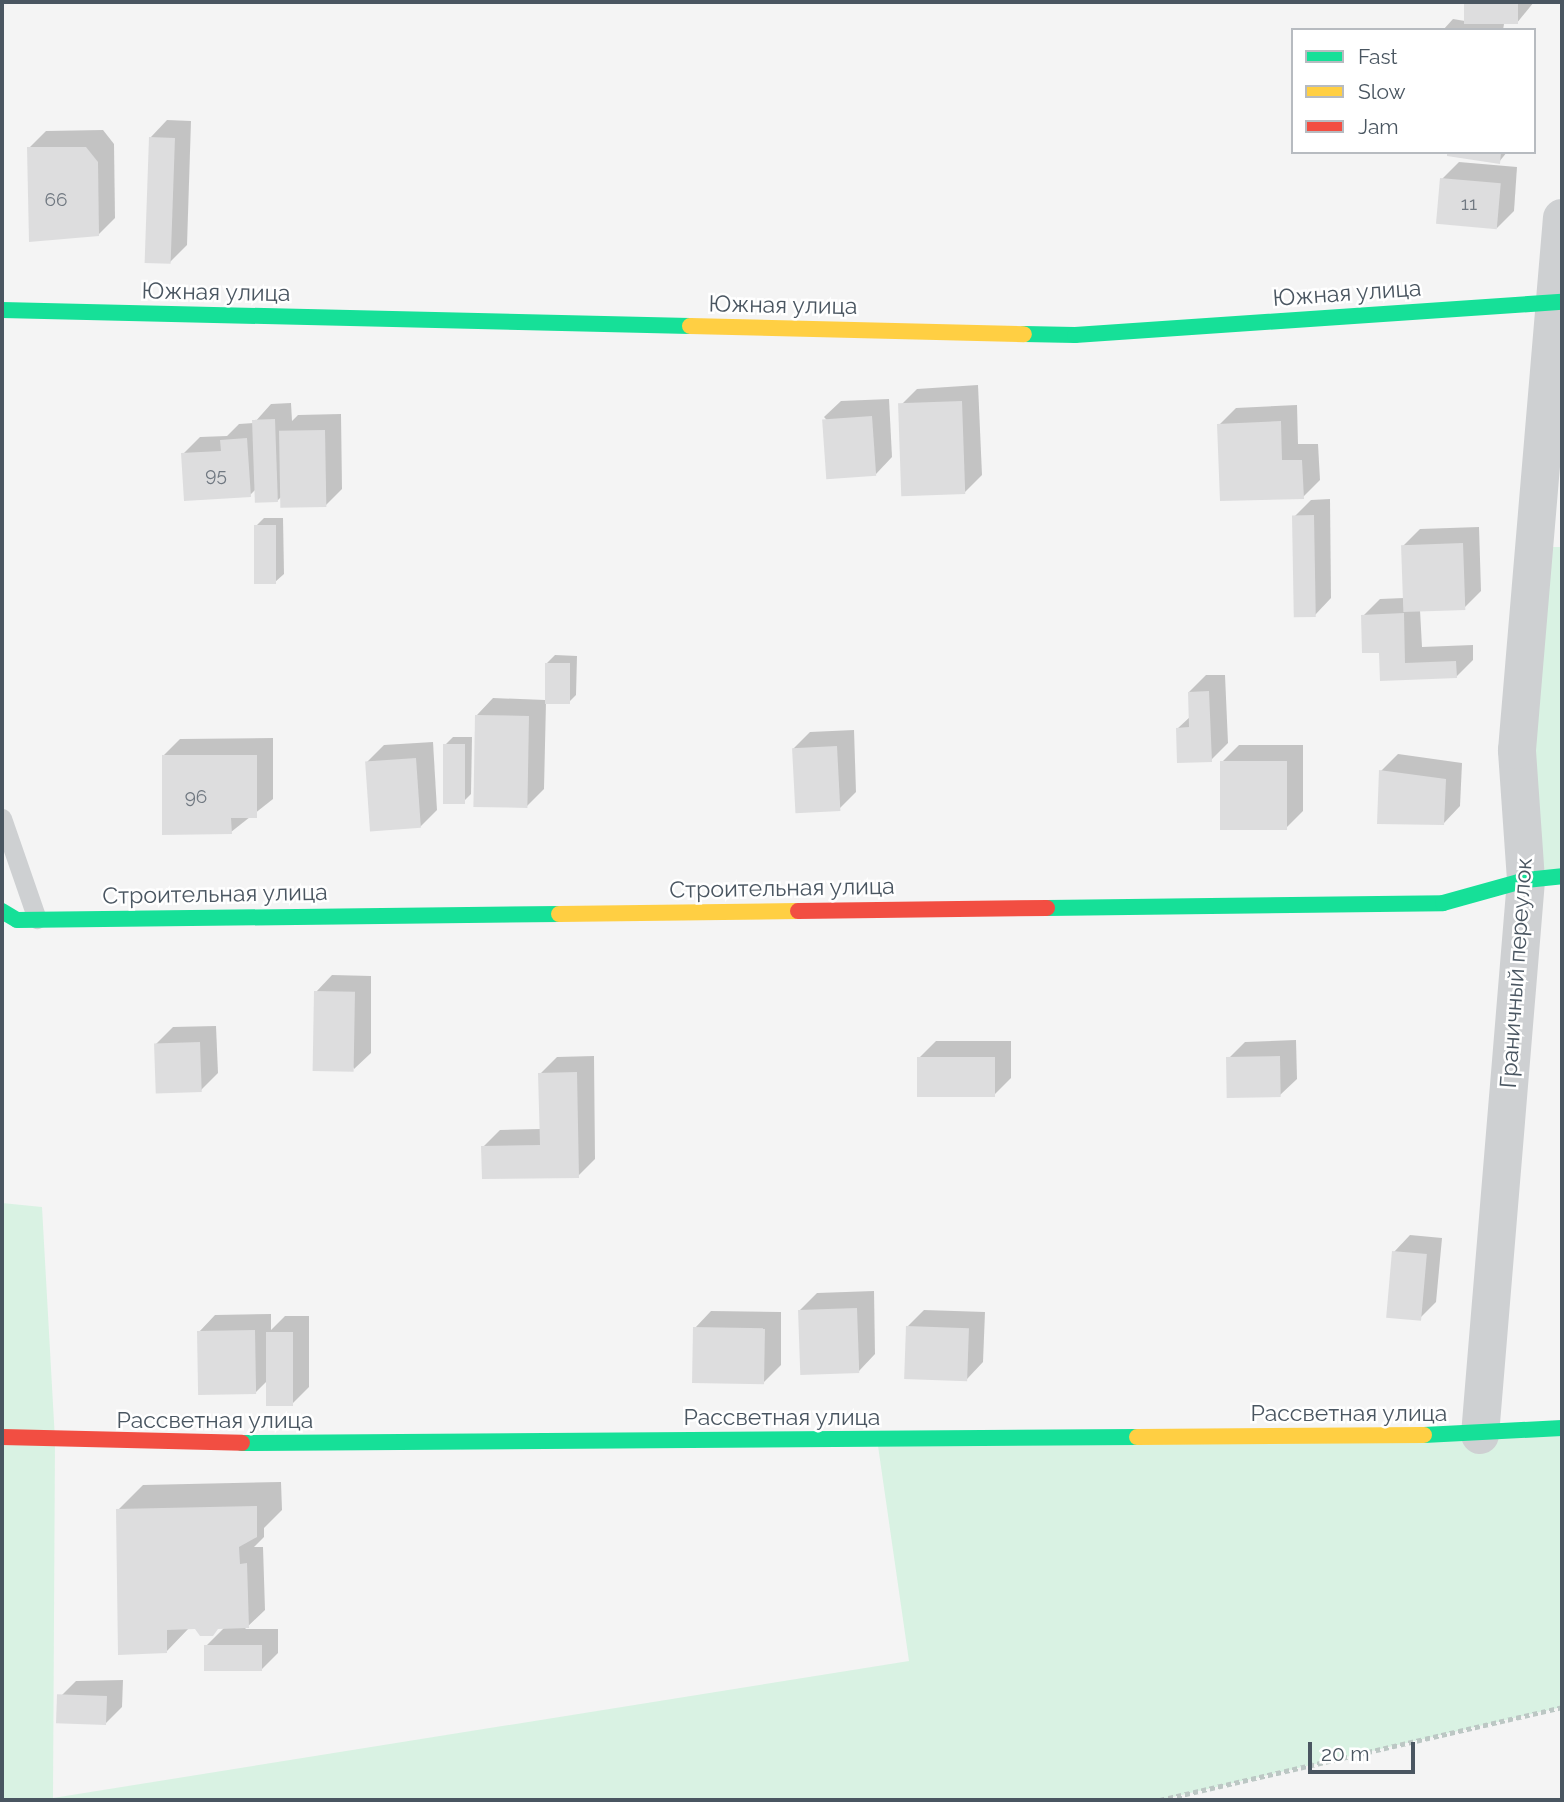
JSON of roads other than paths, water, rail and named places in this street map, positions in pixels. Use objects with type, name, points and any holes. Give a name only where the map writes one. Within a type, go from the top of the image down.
[{"type":"street","name":"Граничный переулок","points":[[1480,1435],[1544,878],[1517,750],[1558,302],[1562,218]]},
{"type":"street","name":"Южная улица","points":[[2,310],[1075,335],[1558,302]]},
{"type":"street","name":"Строительная улица","points":[[2,911],[17,919],[37,919],[1443,903],[1544,878]]},
{"type":"street","name":"Рассветная улица","points":[[2,1437],[160,1444],[1480,1435],[1562,1428]]},
{"type":"lane","points":[[2,818],[37,919]]}]
